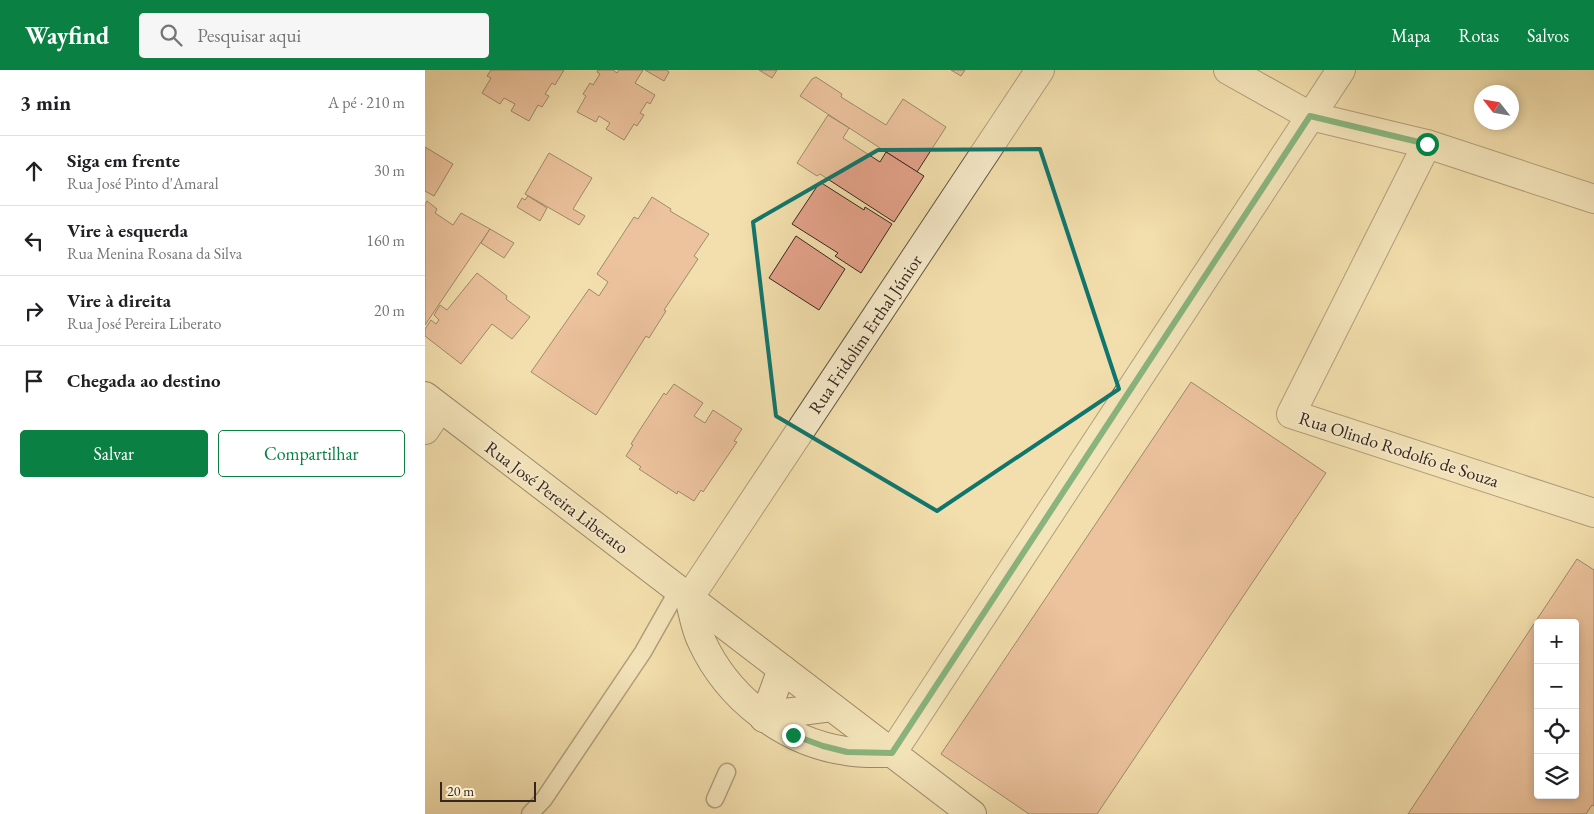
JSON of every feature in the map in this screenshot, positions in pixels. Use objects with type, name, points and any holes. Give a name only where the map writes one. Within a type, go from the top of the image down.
[{"type":"street","name":"Rua Fridolim Erthal Júnior","points":[[684,594],[1040,70]]},
{"type":"street","points":[[1228,70],[1310,116],[1427,144],[1594,199]]},
{"type":"street","points":[[684,594],[701,640],[714,666],[736,691],[765,718],[793,735],[823,746],[847,752],[892,753],[1341,70]]},
{"type":"street","name":"Rua Olindo Rodolfo de Souza","points":[[1427,144],[1291,414],[1594,513]]},
{"type":"street","name":"Rua José Pereira Liberato","points":[[433,402],[972,814]]},
{"type":"street","points":[[425,430],[433,402]]},
{"type":"street","points":[[765,718],[782,669]]},
{"type":"street","points":[[765,718],[785,713],[832,707]]},
{"type":"lane","points":[[530,814],[544,799],[637,660],[684,594]]},
{"type":"lane","points":[[715,798],[727,772]]},
{"type":"highlighted area","points":[[1040,149],[1119,389],[937,511],[776,416],[753,222],[878,150]]},
{"type":"building","points":[[491,70],[564,70],[555,85],[552,83],[545,94],[549,96],[542,107],[538,105],[529,121],[511,111],[515,104],[504,98],[500,104],[482,93],[491,78],[487,76]]},
{"type":"building","points":[[598,70],[613,70],[617,73],[619,70],[643,70],[635,83],[655,95],[650,104],[647,102],[640,113],[644,115],[637,126],[634,124],[624,140],[606,129],[610,123],[599,116],[596,122],[577,112],[586,96],[583,94],[590,83],[593,85],[600,74],[597,72]]},
{"type":"building","points":[[645,70],[666,70],[669,72],[664,81]]},
{"type":"building","points":[[759,70],[777,70],[772,78]]},
{"type":"building","points":[[951,70],[965,70],[961,76]]},
{"type":"building","points":[[816,77],[842,94],[841,97],[886,125],[903,99],[946,127],[917,172],[800,96],[812,79]]},
{"type":"building","points":[[828,115],[849,128],[843,138],[880,162],[886,152],[924,176],[894,222],[820,174],[817,176],[797,163]]},
{"type":"building","points":[[425,147],[453,164],[434,196],[425,191]]},
{"type":"building","points":[[549,153],[592,178],[573,209],[585,216],[579,225],[525,194]]},
{"type":"building","points":[[820,182],[864,210],[865,207],[892,224],[861,273],[835,256],[838,253],[792,224]]},
{"type":"building","points":[[528,196],[547,208],[540,221],[517,207],[522,198],[525,200]]},
{"type":"building","points":[[652,197],[671,209],[670,211],[709,234],[694,256],[698,259],[664,310],[666,311],[649,338],[646,336],[596,415],[531,372],[589,289],[599,296],[608,282],[597,274],[634,217],[638,219]]},
{"type":"building","points":[[427,201],[437,209],[435,213],[453,225],[461,213],[490,229],[425,325],[425,204]]},
{"type":"building","points":[[490,229],[514,243],[504,258],[481,243]]},
{"type":"building","points":[[796,236],[845,269],[819,310],[769,278]]},
{"type":"building","points":[[477,273],[530,317],[512,339],[492,324],[461,364],[425,336],[425,329],[431,320],[436,324],[439,320],[434,315],[440,305],[447,310]]},
{"type":"building","points":[[1191,382],[1326,473],[1097,814],[1029,814],[941,754]]},
{"type":"building","points":[[674,384],[703,403],[694,416],[705,423],[713,410],[742,429],[734,441],[737,442],[703,492],[701,490],[694,501],[678,491],[677,494],[639,469],[641,467],[626,456],[633,445],[631,444],[664,393],[666,395]]},
{"type":"building","points":[[1577,559],[1594,570],[1594,806],[1592,805],[1586,814],[1408,814],[1534,624],[1534,799],[1579,799],[1579,619],[1537,619]]},
{"type":"route","points":[[793,735],[847,752],[892,753],[1310,116],[1427,144]]}]
